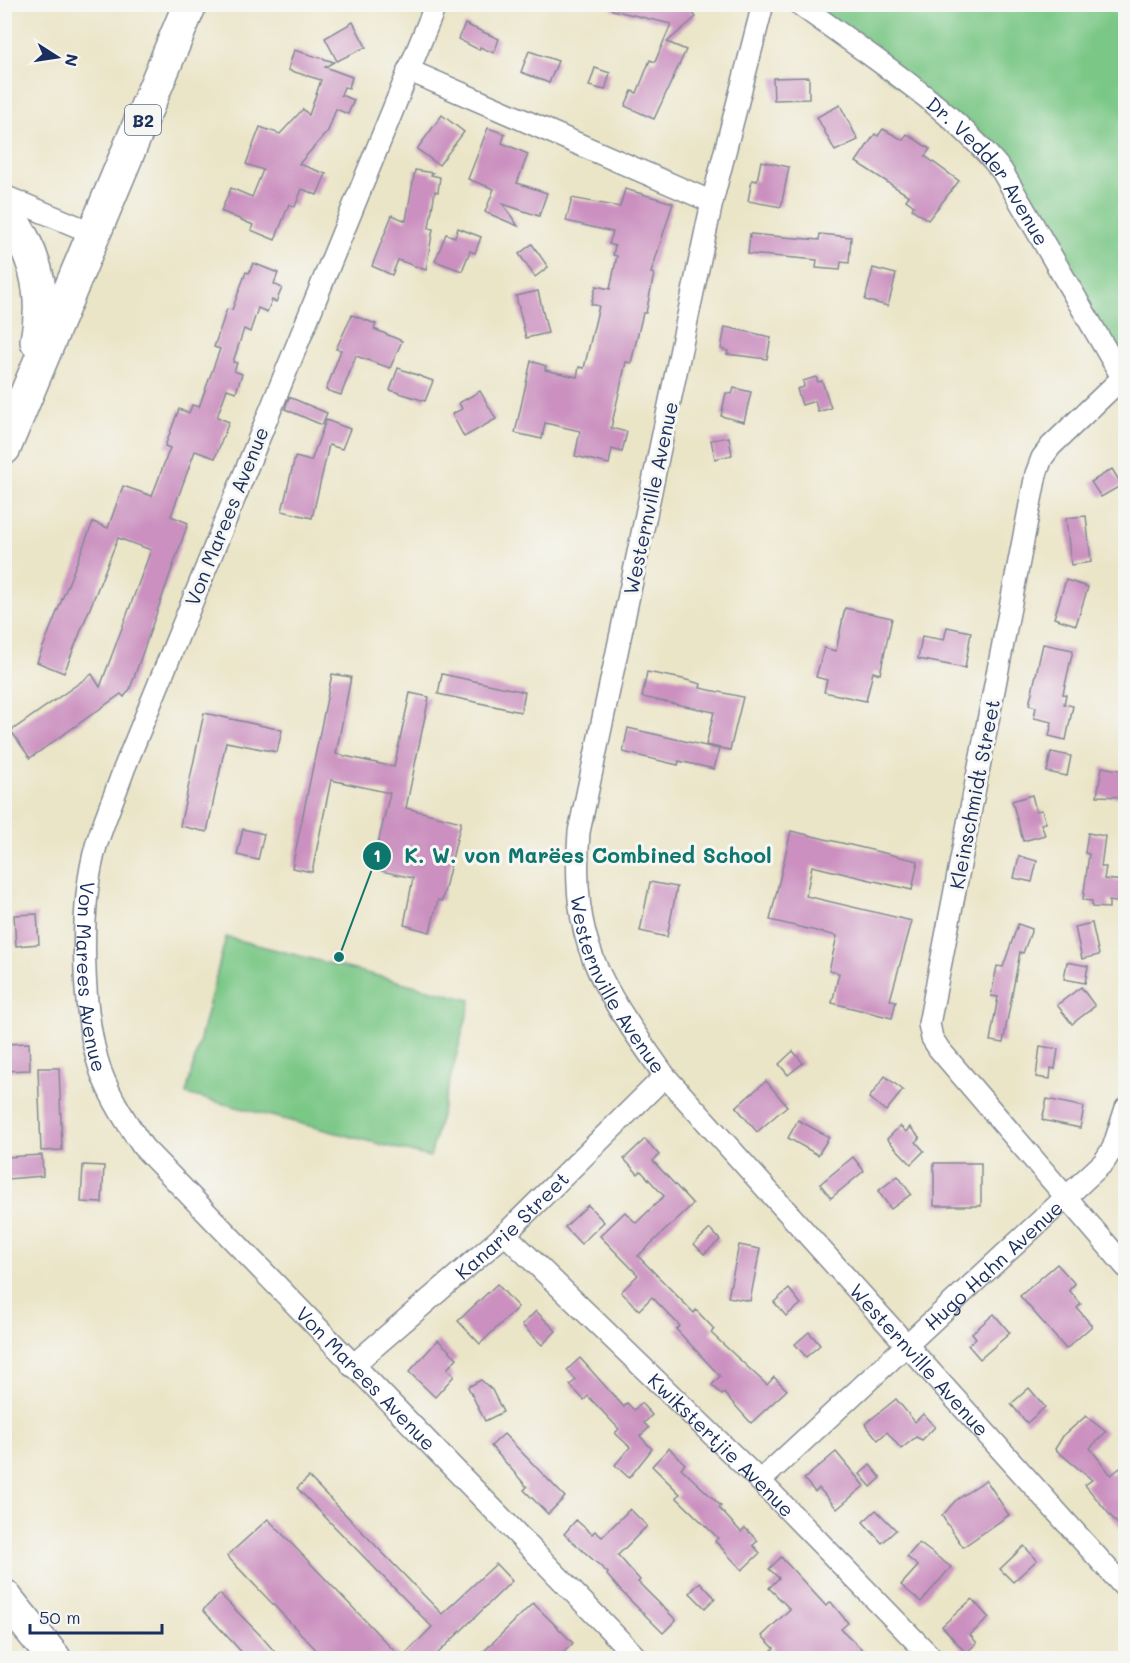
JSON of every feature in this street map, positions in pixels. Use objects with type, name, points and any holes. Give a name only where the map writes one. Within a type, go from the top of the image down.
[{"type":"highway","name":"B2","points":[[93,233],[99,181],[166,4]]},
{"type":"highway","name":"B2","points":[[4,448],[93,233],[116,187],[190,4]]},
{"type":"highway","points":[[4,209],[31,254],[41,291],[38,336],[27,393]]},
{"type":"highway","points":[[4,1596],[54,1659]]},
{"type":"street","name":"Von Marees Avenue","points":[[436,4],[124,769],[96,848],[85,918],[91,1026],[101,1070],[116,1106],[143,1147],[637,1659]]},
{"type":"street","name":"Westernville Avenue","points":[[763,4],[712,202],[579,832],[576,875],[585,939],[599,976],[620,1012],[665,1076],[907,1343],[1125,1589]]},
{"type":"street","name":"Dr. Vedder Avenue","points":[[799,4],[937,105],[978,143],[1002,171],[1124,381]]},
{"type":"street","points":[[408,70],[712,202]]},
{"type":"street","points":[[4,196],[93,233]]},
{"type":"street","name":"Kleinschmidt Street","points":[[1124,381],[1051,446],[1042,458],[1036,474],[929,1024],[932,1038],[939,1049],[1125,1267]]},
{"type":"street","name":"Kanarie Street","points":[[352,1366],[505,1234],[665,1076]]},
{"type":"street","name":"Hugo Hahn Avenue","points":[[760,1481],[1109,1155],[1119,1132],[1125,1108]]},
{"type":"street","name":"Kwikstertjie Avenue","points":[[505,1234],[760,1481],[932,1659]]},
{"type":"green space","points":[[799,5],[1125,5],[1125,384],[1002,171]]},
{"type":"green space","points":[[226,937],[471,1000],[430,1157],[186,1094]]},
{"type":"building","points":[[613,4],[686,4],[696,17],[667,42],[686,50],[654,119],[625,106],[632,91],[637,93],[650,60],[655,62],[671,24],[612,10]]},
{"type":"building","points":[[353,22],[366,47],[337,61],[325,38]]},
{"type":"building","points":[[465,24],[499,39],[494,53],[480,47],[479,50],[458,39]]},
{"type":"building","points":[[294,50],[334,62],[325,67],[352,77],[349,88],[344,87],[341,95],[354,100],[348,114],[336,109],[328,131],[299,164],[326,174],[317,195],[302,189],[295,207],[289,204],[275,240],[251,230],[253,225],[221,211],[231,188],[252,197],[263,170],[246,164],[260,127],[280,134],[303,109],[309,115],[321,80],[288,70]]},
{"type":"building","points":[[529,51],[558,61],[549,83],[521,72]]},
{"type":"building","points":[[595,68],[610,73],[605,90],[589,86]]},
{"type":"building","points":[[809,77],[809,99],[774,100],[773,78]]},
{"type":"building","points":[[840,105],[858,140],[835,151],[817,117]]},
{"type":"building","points":[[442,115],[464,132],[439,165],[417,149]]},
{"type":"building","points":[[488,128],[505,134],[502,143],[528,154],[517,183],[547,193],[539,216],[503,204],[518,226],[485,212],[494,189],[468,179]]},
{"type":"building","points":[[883,129],[903,140],[907,134],[930,149],[925,156],[959,181],[928,220],[912,209],[914,206],[906,200],[909,196],[856,162],[875,134],[878,136]]},
{"type":"building","points":[[761,161],[789,167],[781,207],[748,201],[752,180],[757,181]]},
{"type":"building","points":[[415,170],[433,173],[431,175],[440,177],[438,192],[435,191],[429,228],[433,229],[426,270],[398,260],[392,275],[372,266],[392,215],[406,221]]},
{"type":"building","points":[[625,189],[673,203],[651,273],[654,274],[646,313],[643,313],[631,363],[626,362],[611,428],[627,432],[622,452],[612,449],[609,464],[575,456],[580,431],[545,423],[542,439],[515,433],[531,361],[546,366],[545,370],[577,377],[579,367],[584,368],[599,306],[591,304],[596,286],[610,289],[617,256],[613,255],[615,246],[609,244],[613,232],[566,221],[572,198],[620,207]]},
{"type":"building","points":[[458,228],[481,237],[475,253],[470,251],[462,271],[435,261],[446,234],[455,237]]},
{"type":"building","points":[[750,234],[819,240],[820,234],[851,237],[849,263],[841,262],[840,270],[816,268],[817,260],[748,254]]},
{"type":"building","points":[[532,244],[548,267],[535,277],[519,254]]},
{"type":"building","points":[[253,263],[278,273],[274,284],[282,288],[276,302],[272,300],[267,312],[258,308],[250,332],[244,329],[233,362],[237,363],[234,371],[242,374],[236,392],[227,389],[217,417],[229,422],[215,458],[195,451],[171,516],[188,523],[130,689],[124,697],[121,694],[30,758],[11,731],[92,674],[100,687],[151,550],[118,538],[64,673],[37,662],[93,522],[108,528],[123,486],[152,496],[170,448],[165,446],[179,409],[189,413],[192,405],[199,407],[220,349],[214,347],[227,309],[232,310],[246,272],[249,273]]},
{"type":"building","points":[[873,268],[896,274],[888,306],[865,300]]},
{"type":"building","points":[[538,291],[548,333],[526,338],[516,296]]},
{"type":"building","points":[[352,315],[376,324],[374,329],[402,341],[390,368],[356,356],[341,395],[326,390],[341,350],[336,349]]},
{"type":"building","points":[[725,327],[771,337],[767,359],[727,354],[728,351],[721,349]]},
{"type":"building","points":[[398,368],[433,381],[425,401],[390,390]]},
{"type":"building","points":[[816,377],[818,382],[822,381],[831,408],[818,412],[815,401],[802,405],[797,389],[804,387],[803,381]]},
{"type":"building","points":[[734,388],[751,392],[744,422],[721,416],[726,393],[732,394]]},
{"type":"building","points":[[480,391],[496,419],[464,437],[452,414],[462,409],[459,403]]},
{"type":"building","points":[[289,397],[327,413],[322,425],[285,409]]},
{"type":"building","points":[[326,420],[350,429],[342,449],[329,445],[312,518],[282,511],[295,457],[311,461]]},
{"type":"building","points":[[729,437],[732,455],[715,459],[711,440]]},
{"type":"building","points":[[1112,469],[1122,485],[1101,497],[1091,482]]},
{"type":"building","points":[[1086,516],[1091,562],[1071,565],[1066,518]]},
{"type":"building","points":[[1066,580],[1088,587],[1076,625],[1054,618]]},
{"type":"building","points":[[845,608],[892,618],[880,674],[873,672],[866,701],[824,692],[827,680],[816,677],[824,648],[836,651]]},
{"type":"building","points":[[947,627],[971,632],[965,668],[918,659],[922,636],[944,640]]},
{"type":"building","points":[[1043,644],[1073,650],[1063,694],[1066,695],[1064,704],[1073,706],[1066,740],[1049,736],[1052,722],[1034,718],[1036,707],[1029,705]]},
{"type":"building","points":[[647,672],[683,679],[701,684],[700,688],[743,697],[730,750],[706,745],[714,712],[642,697]]},
{"type":"building","points":[[332,674],[351,677],[336,754],[394,767],[410,693],[429,697],[406,808],[461,822],[442,901],[438,900],[430,932],[404,925],[413,878],[372,869],[390,793],[331,780],[312,872],[292,868]]},
{"type":"building","points":[[442,674],[525,692],[521,712],[438,694]]},
{"type":"building","points":[[204,713],[282,730],[277,752],[226,742],[207,832],[180,826]]},
{"type":"building","points":[[628,728],[719,749],[714,769],[679,761],[678,765],[623,752]]},
{"type":"building","points":[[1051,752],[1071,756],[1067,776],[1047,772]]},
{"type":"building","points":[[1102,767],[1125,771],[1122,797],[1097,796]]},
{"type":"building","points":[[1032,795],[1036,811],[1042,810],[1046,823],[1041,824],[1045,835],[1023,841],[1012,801]]},
{"type":"building","points":[[243,829],[264,834],[258,860],[237,855]]},
{"type":"building","points":[[791,831],[918,861],[912,890],[812,866],[806,896],[912,921],[890,1000],[896,1001],[892,1018],[832,1003],[839,973],[829,971],[837,936],[770,920]]},
{"type":"building","points":[[1088,833],[1105,836],[1101,867],[1106,867],[1104,879],[1125,881],[1123,903],[1109,901],[1109,908],[1092,907],[1092,901],[1083,900],[1089,854],[1085,853]]},
{"type":"building","points":[[1019,856],[1037,861],[1032,882],[1014,878]]},
{"type":"building","points":[[650,882],[677,887],[667,937],[640,931]]},
{"type":"building","points":[[37,914],[39,944],[16,946],[14,915]]},
{"type":"building","points":[[1092,923],[1099,955],[1082,959],[1075,927]]},
{"type":"building","points":[[1018,924],[1032,929],[1023,953],[1020,952],[1003,1043],[990,1041],[998,997],[991,996],[997,966],[1003,967]]},
{"type":"building","points":[[1067,962],[1088,966],[1085,983],[1064,979]]},
{"type":"building","points":[[1081,987],[1095,1006],[1072,1024],[1057,1005]]},
{"type":"building","points":[[29,1043],[30,1070],[4,1071],[4,1044]]},
{"type":"building","points":[[1040,1046],[1058,1049],[1055,1069],[1051,1068],[1050,1079],[1036,1077]]},
{"type":"building","points":[[793,1051],[803,1063],[788,1075],[779,1064]]},
{"type":"building","points":[[38,1068],[59,1068],[62,1150],[41,1151]]},
{"type":"building","points":[[885,1076],[903,1090],[886,1111],[869,1098]]},
{"type":"building","points":[[766,1081],[787,1106],[757,1132],[736,1107]]},
{"type":"building","points":[[1047,1099],[1084,1107],[1080,1128],[1042,1120]]},
{"type":"building","points":[[798,1120],[829,1137],[818,1155],[788,1138]]},
{"type":"building","points":[[900,1126],[906,1132],[910,1127],[920,1138],[916,1142],[924,1151],[911,1164],[887,1139]]},
{"type":"building","points":[[645,1139],[659,1155],[653,1161],[693,1204],[638,1256],[694,1313],[696,1310],[714,1329],[711,1333],[767,1385],[774,1377],[787,1390],[751,1423],[724,1393],[722,1395],[712,1385],[720,1376],[676,1329],[680,1326],[652,1297],[639,1310],[621,1292],[638,1275],[600,1236],[625,1212],[636,1223],[664,1196],[641,1171],[638,1174],[624,1159]]},
{"type":"building","points":[[42,1155],[43,1176],[7,1179],[6,1157]]},
{"type":"building","points":[[853,1157],[864,1171],[831,1198],[820,1184]]},
{"type":"building","points":[[934,1163],[981,1163],[981,1206],[934,1206]]},
{"type":"building","points":[[83,1165],[104,1166],[102,1203],[81,1202]]},
{"type":"building","points":[[898,1176],[911,1194],[891,1209],[878,1191]]},
{"type":"building","points":[[588,1205],[604,1222],[581,1244],[565,1227]]},
{"type":"building","points":[[710,1229],[720,1240],[704,1254],[694,1244]]},
{"type":"building","points":[[739,1245],[760,1249],[750,1301],[728,1297]]},
{"type":"building","points":[[1057,1264],[1075,1284],[1069,1290],[1081,1304],[1077,1308],[1092,1326],[1066,1349],[1020,1296]]},
{"type":"building","points":[[497,1284],[518,1307],[480,1344],[458,1321]]},
{"type":"building","points":[[789,1289],[801,1304],[786,1316],[774,1302]]},
{"type":"building","points":[[536,1311],[556,1331],[542,1345],[522,1325]]},
{"type":"building","points":[[994,1314],[1010,1333],[980,1359],[968,1345],[976,1338],[972,1333]]},
{"type":"building","points":[[809,1332],[820,1345],[806,1357],[795,1344]]},
{"type":"building","points":[[438,1340],[457,1358],[447,1369],[454,1376],[435,1397],[409,1372]]},
{"type":"building","points":[[580,1358],[624,1407],[627,1403],[634,1410],[641,1403],[652,1415],[644,1423],[649,1428],[640,1436],[652,1449],[629,1478],[615,1465],[630,1447],[615,1433],[619,1429],[588,1396],[584,1400],[570,1385],[576,1380],[567,1370]]},
{"type":"building","points":[[481,1380],[492,1390],[503,1412],[485,1421],[468,1387]]},
{"type":"building","points":[[1029,1388],[1045,1407],[1027,1423],[1011,1404]]},
{"type":"building","points":[[896,1399],[915,1422],[923,1414],[935,1427],[922,1440],[916,1437],[901,1449],[887,1432],[878,1440],[865,1424]]},
{"type":"building","points":[[1086,1416],[1106,1432],[1090,1448],[1111,1475],[1120,1468],[1125,1475],[1125,1533],[1085,1485],[1092,1480],[1055,1449],[1063,1436]]},
{"type":"building","points":[[504,1434],[565,1497],[548,1514],[524,1490],[527,1487],[491,1446]]},
{"type":"building","points":[[669,1448],[685,1464],[681,1468],[721,1506],[719,1508],[741,1532],[745,1528],[758,1541],[753,1545],[760,1553],[742,1570],[715,1541],[718,1538],[676,1497],[680,1494],[652,1466]]},
{"type":"building","points":[[836,1452],[864,1486],[837,1509],[819,1488],[815,1492],[804,1479]]},
{"type":"building","points":[[870,1465],[881,1478],[871,1487],[860,1474]]},
{"type":"building","points":[[309,1477],[442,1614],[496,1564],[512,1581],[432,1659],[325,1659],[227,1556],[268,1519],[401,1658],[432,1627],[297,1488]]},
{"type":"building","points":[[986,1480],[1009,1515],[963,1547],[942,1516],[955,1501]]},
{"type":"building","points":[[630,1509],[647,1526],[618,1555],[640,1580],[638,1582],[676,1620],[663,1633],[620,1590],[607,1575],[608,1573],[564,1534],[576,1520],[592,1534],[595,1531],[602,1537]]},
{"type":"building","points":[[876,1510],[896,1530],[882,1543],[863,1522]]},
{"type":"building","points":[[919,1543],[951,1567],[921,1602],[901,1585],[918,1566],[907,1557]]},
{"type":"building","points":[[1024,1546],[1037,1560],[1013,1582],[1000,1569]]},
{"type":"building","points":[[781,1557],[826,1606],[831,1602],[848,1623],[841,1629],[872,1659],[764,1659],[774,1648],[762,1636],[790,1609],[769,1588],[779,1578],[769,1569]]},
{"type":"building","points":[[700,1582],[715,1598],[705,1608],[690,1593]]},
{"type":"building","points":[[220,1594],[281,1659],[248,1659],[203,1610]]},
{"type":"building","points":[[972,1599],[989,1618],[970,1635],[977,1643],[966,1653],[942,1626]]},
{"type":"building","points":[[533,1603],[573,1643],[557,1659],[476,1659]]},
{"type":"place","name":"K. W. von Marëes Combined School","points":[[339,957]]}]
